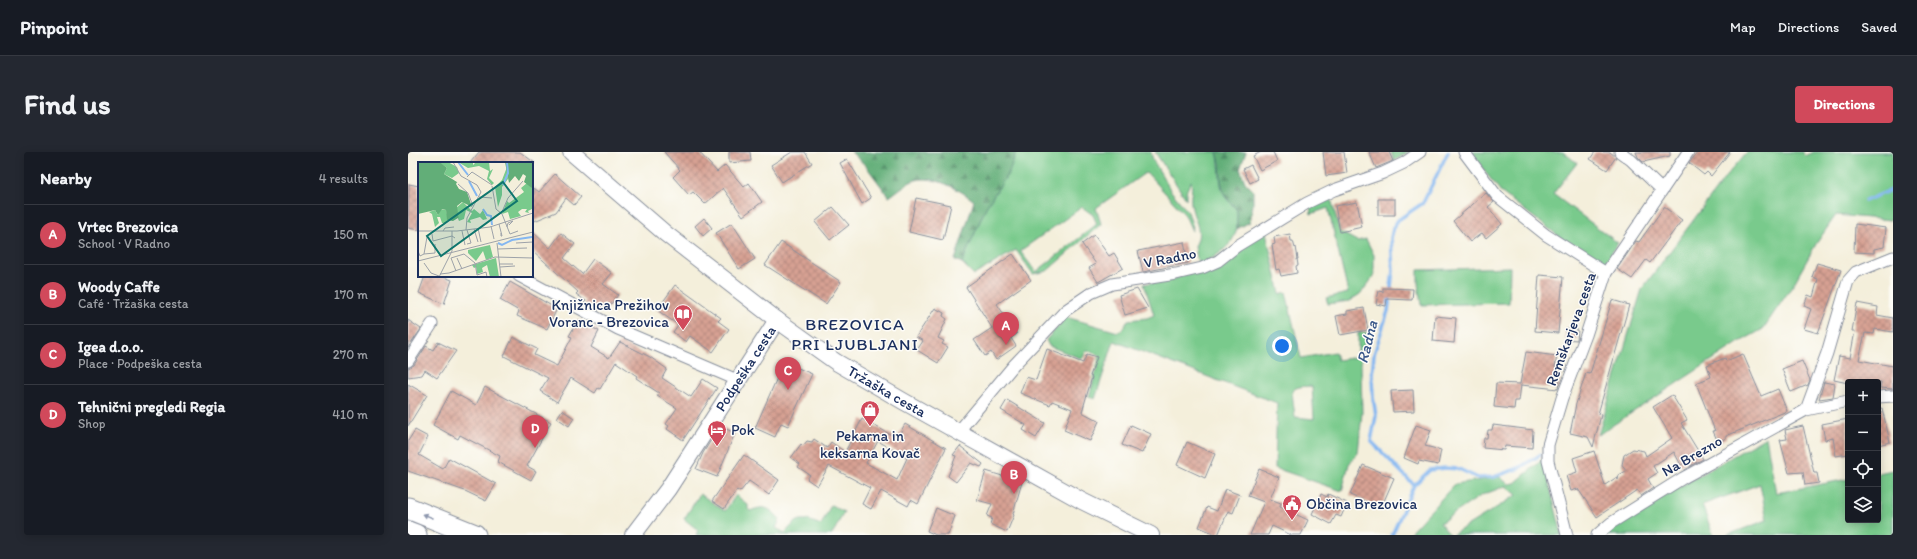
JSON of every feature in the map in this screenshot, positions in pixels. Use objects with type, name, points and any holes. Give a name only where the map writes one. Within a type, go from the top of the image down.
[{"type":"highway","points":[[408,508],[475,535]]},
{"type":"highway","points":[[408,532],[416,535]]},
{"type":"main road","name":"Tržaška cesta","points":[[571,152],[666,234],[777,320],[836,362],[1082,501],[1151,535]]},
{"type":"main road","name":"Podpeška cesta","points":[[634,535],[668,489],[777,320]]},
{"type":"street","name":"V Radno","points":[[958,432],[1014,365],[1061,316],[1091,293],[1112,284],[1176,274],[1202,268],[1218,261],[1237,246],[1307,203],[1334,190],[1383,173],[1404,163],[1420,152]]},
{"type":"street","points":[[1464,152],[1498,196],[1546,235],[1606,273]]},
{"type":"street","points":[[1620,152],[1631,160],[1662,190]]},
{"type":"street","name":"Remškarjeva cesta","points":[[1567,535],[1552,482],[1548,461],[1548,445],[1562,398],[1586,334],[1606,273],[1688,152]]},
{"type":"street","points":[[1806,410],[1827,353],[1848,281],[1856,272],[1893,257]]},
{"type":"street","points":[[522,277],[618,329],[737,380]]},
{"type":"street","points":[[408,361],[432,324]]},
{"type":"street","points":[[1881,397],[1893,396]]},
{"type":"street","name":"Na Brezno","points":[[1597,535],[1611,523],[1683,478],[1806,410],[1845,402]]},
{"type":"green space","points":[[851,152],[1016,152],[1009,172],[986,207],[962,263],[955,260],[974,201],[962,192],[947,184],[923,179],[909,183],[889,197],[866,166]]},
{"type":"green space","points":[[1016,152],[1151,152],[1153,160],[1171,191],[1188,212],[1193,227],[1192,231],[1185,215],[1149,175],[1145,173],[1096,208],[1101,224],[1047,271],[1033,274],[1016,250],[974,275],[962,263],[986,207],[1009,172]],"holes":[[[1082,207],[1093,215],[1097,224],[1036,272],[1020,251]]]},
{"type":"green space","points":[[1155,152],[1217,152],[1222,190],[1225,197],[1235,207],[1237,212],[1236,230],[1234,237],[1225,249],[1219,254],[1198,265],[1195,246],[1198,230],[1191,203],[1191,181],[1186,192],[1186,199]]},
{"type":"green space","points":[[1217,152],[1246,152],[1240,169],[1245,182],[1253,190],[1253,205],[1250,222],[1237,229],[1237,210],[1225,196],[1221,182],[1220,163]]},
{"type":"green space","points":[[1391,152],[1409,152],[1394,161]]},
{"type":"green space","points":[[1469,152],[1563,152],[1577,163],[1553,194],[1618,243],[1605,264],[1577,250],[1502,193]]},
{"type":"green space","points":[[1747,152],[1803,152],[1805,156],[1814,152],[1893,152],[1893,217],[1890,220],[1836,215],[1816,244],[1793,285],[1763,329],[1738,343],[1598,435],[1642,289],[1727,175]]},
{"type":"green space","points":[[1330,195],[1340,232],[1357,241],[1366,239],[1374,255],[1374,274],[1360,294],[1349,301],[1328,304],[1326,298],[1348,293],[1328,208],[1311,214],[1310,205]]},
{"type":"green space","points":[[1266,232],[1280,294],[1286,292],[1301,358],[1335,352],[1337,360],[1358,357],[1358,333],[1367,332],[1361,363],[1362,413],[1358,453],[1349,464],[1342,491],[1275,468],[1277,403],[1114,341],[1095,399],[1089,397],[1100,356],[1087,350],[1082,359],[1049,346],[1046,340],[1066,317],[1118,332],[1124,328],[1128,320],[1147,318],[1154,315],[1144,284],[1175,279]],"holes":[[[1312,386],[1314,419],[1295,417],[1292,392],[1296,388]]]},
{"type":"green space","points":[[1510,267],[1509,303],[1421,305],[1418,270]]},
{"type":"green space","points":[[1766,437],[1776,493],[1845,480],[1845,523],[1881,523],[1881,472],[1893,470],[1893,535],[1727,535],[1767,520],[1760,484],[1702,505],[1713,535],[1605,535],[1648,505]]},
{"type":"green space","points":[[1543,459],[1562,535],[1452,535],[1517,495],[1506,486],[1482,495],[1440,523],[1450,535],[1408,535],[1455,484],[1500,477],[1508,484],[1515,483]]},
{"type":"green space","points":[[700,494],[725,511],[736,495],[748,505],[748,509],[750,511],[759,508],[766,508],[780,519],[776,528],[785,533],[797,521],[801,520],[821,525],[831,505],[844,512],[832,535],[696,535],[698,530],[684,519]]},
{"type":"building","points":[[479,152],[520,152],[535,163],[533,162],[471,162]]},
{"type":"building","points":[[664,152],[699,152],[717,172],[725,165],[744,187],[749,183],[762,202],[743,216],[723,188],[705,204],[693,192],[689,195],[673,177],[680,170]]},
{"type":"building","points":[[729,152],[750,152],[751,161],[729,163]]},
{"type":"building","points":[[792,152],[805,152],[812,163],[782,182],[771,165]]},
{"type":"building","points":[[1261,152],[1273,152],[1277,161],[1260,170],[1253,156]]},
{"type":"building","points":[[1323,152],[1344,152],[1347,173],[1326,176]]},
{"type":"building","points":[[1369,152],[1389,152],[1393,161],[1376,168]]},
{"type":"building","points":[[1595,152],[1610,152],[1616,157],[1607,170],[1590,159]]},
{"type":"building","points":[[1636,152],[1670,152],[1670,156],[1643,162],[1638,157]]},
{"type":"building","points":[[1698,152],[1730,152],[1711,176],[1707,172],[1704,175],[1689,163]]},
{"type":"building","points":[[847,159],[871,198],[862,204],[840,163]]},
{"type":"building","points":[[1251,165],[1258,179],[1250,183],[1243,169]]},
{"type":"building","points":[[555,174],[581,197],[574,205],[566,198],[556,212],[533,222],[534,188],[539,192]]},
{"type":"building","points":[[409,184],[418,186],[418,230],[408,228]]},
{"type":"building","points":[[1486,193],[1494,202],[1488,207],[1502,224],[1486,238],[1482,233],[1470,242],[1453,221]]},
{"type":"building","points":[[916,198],[951,205],[943,240],[909,232]]},
{"type":"building","points":[[1378,199],[1395,199],[1395,215],[1378,215]]},
{"type":"building","points":[[1357,202],[1362,227],[1340,232],[1335,206]]},
{"type":"building","points":[[833,207],[849,225],[830,240],[815,222]]},
{"type":"building","points":[[1664,207],[1682,220],[1650,263],[1646,260],[1632,279],[1617,269],[1636,241],[1639,242]]},
{"type":"building","points":[[704,218],[712,228],[703,236],[695,226]]},
{"type":"building","points":[[732,223],[755,259],[739,269],[716,233]]},
{"type":"building","points":[[1855,224],[1886,228],[1884,247],[1874,249],[1874,253],[1854,252]]},
{"type":"building","points":[[533,232],[550,248],[561,233],[575,244],[564,258],[582,274],[593,259],[612,273],[603,284],[618,295],[607,309],[602,305],[598,311],[584,303],[586,301],[576,294],[578,292],[533,251]]},
{"type":"building","points":[[1290,234],[1291,241],[1293,241],[1295,248],[1296,247],[1298,259],[1298,265],[1296,266],[1297,273],[1281,276],[1279,269],[1276,270],[1272,245],[1275,244],[1274,237]]},
{"type":"building","points":[[1094,235],[1109,256],[1114,253],[1123,268],[1098,282],[1089,268],[1096,264],[1082,244]]},
{"type":"building","points":[[781,242],[841,282],[826,304],[765,265]]},
{"type":"building","points":[[1184,242],[1188,263],[1143,272],[1138,251]]},
{"type":"building","points":[[1013,254],[1031,280],[997,304],[1017,334],[1011,338],[1016,346],[996,360],[991,352],[985,356],[974,340],[992,328],[966,287]]},
{"type":"building","points":[[1817,263],[1841,270],[1818,333],[1804,329],[1811,309],[1804,306],[1808,295],[1813,297],[1818,279],[1812,277]]},
{"type":"building","points":[[1539,275],[1563,277],[1558,333],[1535,331]]},
{"type":"building","points":[[425,277],[444,277],[452,280],[444,304],[419,293]]},
{"type":"building","points":[[510,282],[557,309],[547,329],[517,316],[519,311],[500,300]]},
{"type":"building","points":[[675,285],[721,318],[718,321],[729,329],[713,352],[690,336],[686,342],[673,332],[678,325],[657,310]]},
{"type":"building","points":[[1383,288],[1413,289],[1412,300],[1387,299],[1386,306],[1376,304],[1379,291],[1383,292]]},
{"type":"building","points":[[1137,289],[1148,308],[1125,315],[1119,295]]},
{"type":"building","points":[[1612,300],[1629,305],[1598,414],[1601,415],[1593,447],[1588,437],[1570,433],[1576,404],[1586,373],[1590,374]]},
{"type":"building","points":[[1857,303],[1878,307],[1877,315],[1893,318],[1893,332],[1875,329],[1874,334],[1865,333],[1859,360],[1893,366],[1893,389],[1881,388],[1881,379],[1845,379],[1845,382],[1834,380],[1839,356],[1850,358],[1855,331],[1852,331]]},
{"type":"building","points":[[935,308],[944,313],[943,316],[947,319],[938,338],[944,341],[942,344],[948,347],[938,363],[917,350],[923,341],[916,337]]},
{"type":"building","points":[[1364,308],[1368,330],[1340,335],[1336,316],[1347,314],[1347,311]]},
{"type":"building","points":[[1435,316],[1456,318],[1454,343],[1433,341]]},
{"type":"building","points":[[408,320],[421,329],[408,348]]},
{"type":"building","points":[[578,320],[599,331],[591,347],[609,358],[620,342],[650,357],[667,369],[662,378],[691,397],[703,379],[717,388],[683,440],[667,429],[669,426],[666,424],[677,408],[657,396],[659,393],[636,378],[637,376],[616,362],[600,389],[598,388],[595,393],[571,378],[557,402],[540,391],[548,378],[504,356],[513,337],[537,349],[534,355],[557,366],[572,337],[569,336]]},
{"type":"building","points":[[1566,329],[1578,330],[1577,340],[1565,339]]},
{"type":"building","points":[[438,342],[456,351],[437,378],[425,370],[422,375],[408,377],[408,368],[414,365],[426,346],[433,350]]},
{"type":"building","points":[[1047,349],[1083,363],[1087,354],[1097,357],[1090,376],[1092,377],[1082,412],[1099,421],[1090,441],[1064,430],[1072,409],[1052,401],[1050,405],[1020,393],[1026,377],[1036,380]]},
{"type":"building","points":[[1526,352],[1557,356],[1555,367],[1562,368],[1558,389],[1521,385],[1519,401],[1515,401],[1514,409],[1494,407],[1496,383],[1520,384]]},
{"type":"building","points":[[1743,354],[1761,396],[1778,389],[1787,411],[1726,436],[1726,438],[1718,442],[1696,383],[1711,377],[1707,365],[1725,358],[1726,361]]},
{"type":"building","points":[[1802,361],[1810,380],[1808,385],[1791,392],[1782,369]]},
{"type":"building","points":[[784,362],[812,374],[788,426],[781,423],[775,437],[755,428]]},
{"type":"building","points":[[1824,382],[1835,384],[1833,397],[1819,399]]},
{"type":"building","points":[[408,384],[427,395],[408,426]]},
{"type":"building","points":[[485,387],[551,422],[527,466],[536,471],[531,480],[498,462],[500,456],[460,435],[458,439],[433,425],[451,391],[476,405]]},
{"type":"building","points":[[1413,390],[1414,411],[1393,412],[1391,391]]},
{"type":"building","points":[[1672,395],[1687,420],[1681,423],[1703,459],[1690,466],[1687,461],[1681,465],[1674,452],[1653,466],[1657,473],[1648,479],[1653,488],[1641,496],[1637,490],[1597,517],[1578,489],[1571,491],[1566,476],[1577,472],[1573,458],[1594,451],[1605,485],[1617,477],[1618,480],[1619,475],[1626,471],[1622,465],[1624,455],[1633,449],[1644,451],[1646,456],[1672,438],[1653,407]]},
{"type":"building","points":[[1007,400],[1045,423],[1036,438],[1023,430],[1026,425],[1001,410]]},
{"type":"building","points":[[1881,408],[1890,442],[1881,444],[1881,415]]},
{"type":"building","points":[[562,410],[574,418],[569,426],[557,418]]},
{"type":"building","points":[[862,419],[897,438],[905,424],[946,448],[918,504],[911,500],[908,506],[881,491],[871,509],[862,504],[870,488],[829,466],[817,486],[807,479],[810,475],[798,467],[800,464],[791,458],[801,444],[803,446],[807,441],[812,442],[814,439],[827,448],[831,442],[845,452]],"holes":[[[878,441],[907,458],[897,480],[866,463]]]},
{"type":"building","points":[[1845,420],[1845,454],[1836,456],[1833,438],[1825,440],[1822,424]]},
{"type":"building","points":[[1131,425],[1151,434],[1142,453],[1122,445]]},
{"type":"building","points":[[1416,425],[1431,430],[1425,446],[1441,450],[1438,465],[1419,461],[1418,464],[1404,458]]},
{"type":"building","points":[[1493,425],[1533,430],[1532,448],[1505,446],[1504,450],[1483,448],[1484,438],[1487,438],[1488,430],[1492,430]]},
{"type":"building","name":"Pok","points":[[720,426],[735,433],[717,477],[696,469],[703,453]]},
{"type":"building","points":[[1803,426],[1814,473],[1817,473],[1819,483],[1805,485],[1803,472],[1789,473],[1780,440],[1787,439],[1785,430]]},
{"type":"building","points":[[415,430],[428,437],[419,455],[443,469],[449,458],[496,484],[486,501],[465,491],[408,471],[408,441]]},
{"type":"building","points":[[1187,442],[1215,454],[1205,478],[1177,465]]},
{"type":"building","points":[[960,446],[983,464],[981,467],[971,463],[956,482],[948,476],[956,456],[953,455]]},
{"type":"building","points":[[744,455],[779,480],[769,495],[749,481],[740,492],[737,490],[724,509],[712,501]]},
{"type":"building","points":[[1363,465],[1394,478],[1381,508],[1350,495]]},
{"type":"building","points":[[1259,469],[1279,477],[1270,499],[1281,503],[1280,507],[1308,520],[1301,535],[1291,535],[1272,526],[1268,535],[1250,535],[1264,502],[1248,496]]},
{"type":"building","points":[[986,471],[1022,482],[1013,514],[1014,515],[1007,532],[990,524],[992,518],[987,516],[992,504],[977,500]]},
{"type":"building","points":[[1225,489],[1240,495],[1233,513],[1228,511],[1218,535],[1199,527],[1207,507],[1217,511]]},
{"type":"building","points":[[1321,494],[1327,497],[1328,494],[1347,503],[1341,517],[1336,515],[1331,524],[1312,514]]},
{"type":"building","points":[[936,508],[955,516],[948,535],[936,535],[927,531]]},
{"type":"waterway","name":"Radna","points":[[1392,535],[1414,485],[1371,441],[1376,416],[1372,374],[1374,354],[1388,311],[1393,271],[1391,238],[1393,228],[1398,220],[1423,203],[1448,152]]},
{"type":"waterway","points":[[1865,201],[1893,189]]},
{"type":"waterway","points":[[1414,485],[1430,470],[1445,468],[1459,469],[1478,478],[1494,477],[1519,468],[1540,455]]},
{"type":"place","name":"Knjižnica Prežihov Voranc - Brezovica","points":[[683,331]]},
{"type":"place","name":"Vrtec Brezovica","points":[[1006,345]]},
{"type":"place","name":"Igea d.o.o.","points":[[788,390]]},
{"type":"place","name":"Pekarna in keksarna Kovač","points":[[870,427]]},
{"type":"place","name":"Pok","points":[[717,447]]},
{"type":"place","name":"Tehnični pregledi Regia","points":[[535,448]]},
{"type":"place","name":"Woody Caffe","points":[[1014,494]]},
{"type":"place","name":"Občina Brezovica","points":[[1292,521]]},
{"type":"district","name":"BREZOVICA PRI LJUBLJANI","points":[[855,334]]}]
